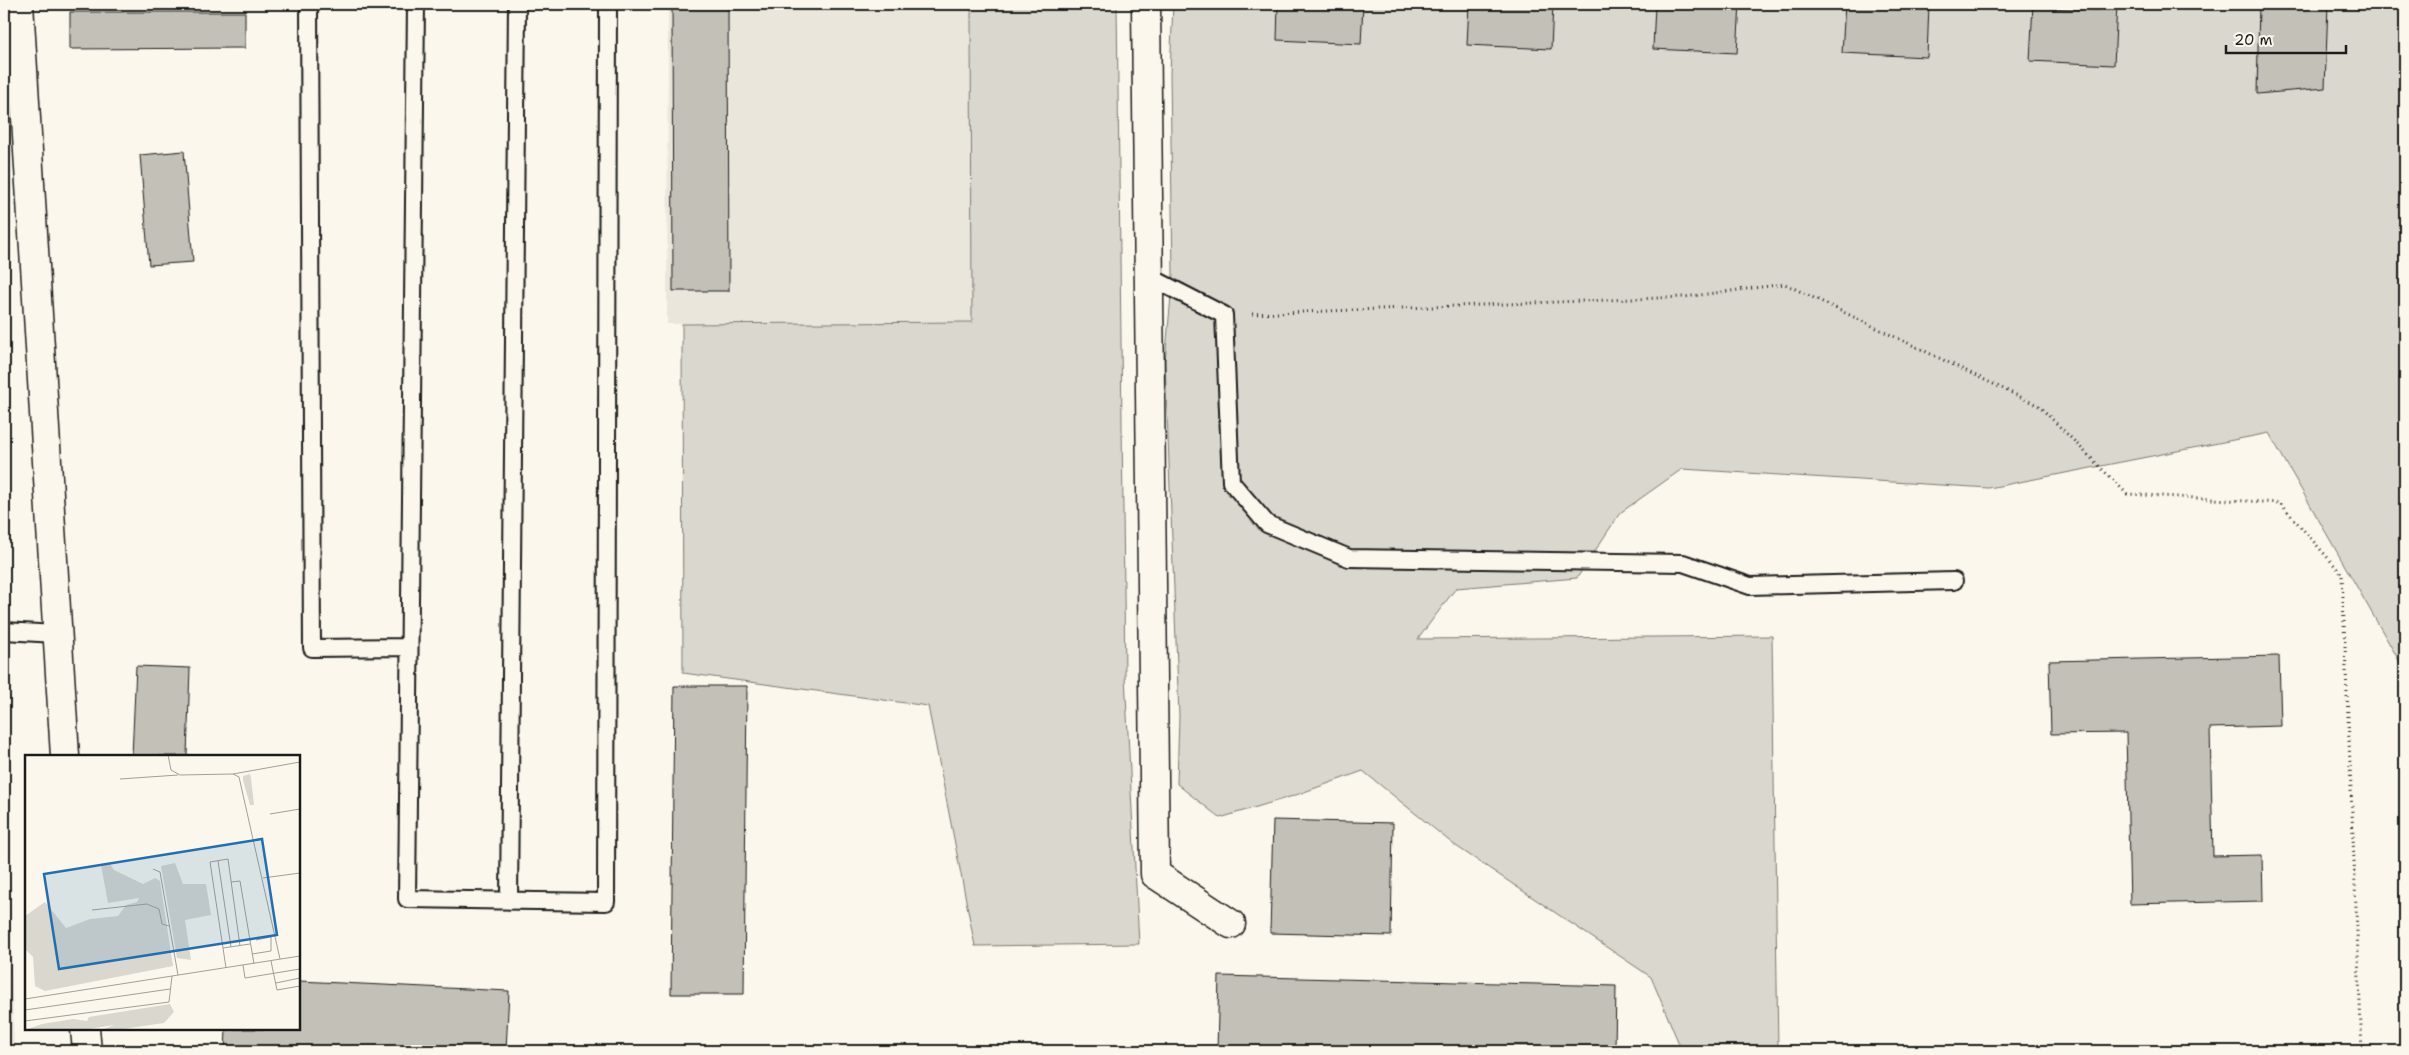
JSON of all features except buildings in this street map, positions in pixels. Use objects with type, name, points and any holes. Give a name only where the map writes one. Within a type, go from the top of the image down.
[{"type":"street","points":[[19,4],[56,634],[65,755]]},
{"type":"street","points":[[1146,4],[1155,874],[1230,924]]},
{"type":"street","points":[[85,1030],[87,1051]]},
{"type":"lane","points":[[309,4],[312,648],[409,647]]},
{"type":"lane","points":[[416,4],[407,899],[606,902],[608,4]]},
{"type":"lane","points":[[509,900],[517,4]]},
{"type":"lane","points":[[1148,276],[1224,315],[1231,482],[1267,524],[1349,558],[1683,563],[1750,586],[1954,581]]},
{"type":"lane","points":[[4,631],[56,634]]},
{"type":"path","points":[[1224,315],[1684,297],[1785,284],[2039,406],[2127,494],[2280,503],[2342,574],[2362,1051]]},
{"type":"shaded area","points":[[668,4],[971,4],[972,322],[667,324]]},
{"type":"shaded area","points":[[971,4],[1117,4],[1125,676],[1139,944],[975,946],[928,706],[683,673],[682,324],[972,322]]},
{"type":"shaded area","points":[[1173,4],[2405,4],[2405,671],[2269,433],[1989,488],[1682,469],[1620,513],[1577,578],[1456,588],[1418,639],[1772,636],[1778,1051],[1682,1051],[1651,977],[1453,844],[1363,771],[1293,796],[1220,818],[1177,784],[1179,716],[1165,362],[1173,274],[1170,73]]},
{"type":"shaded area","points":[[4,753],[14,1051],[4,1051]]}]
